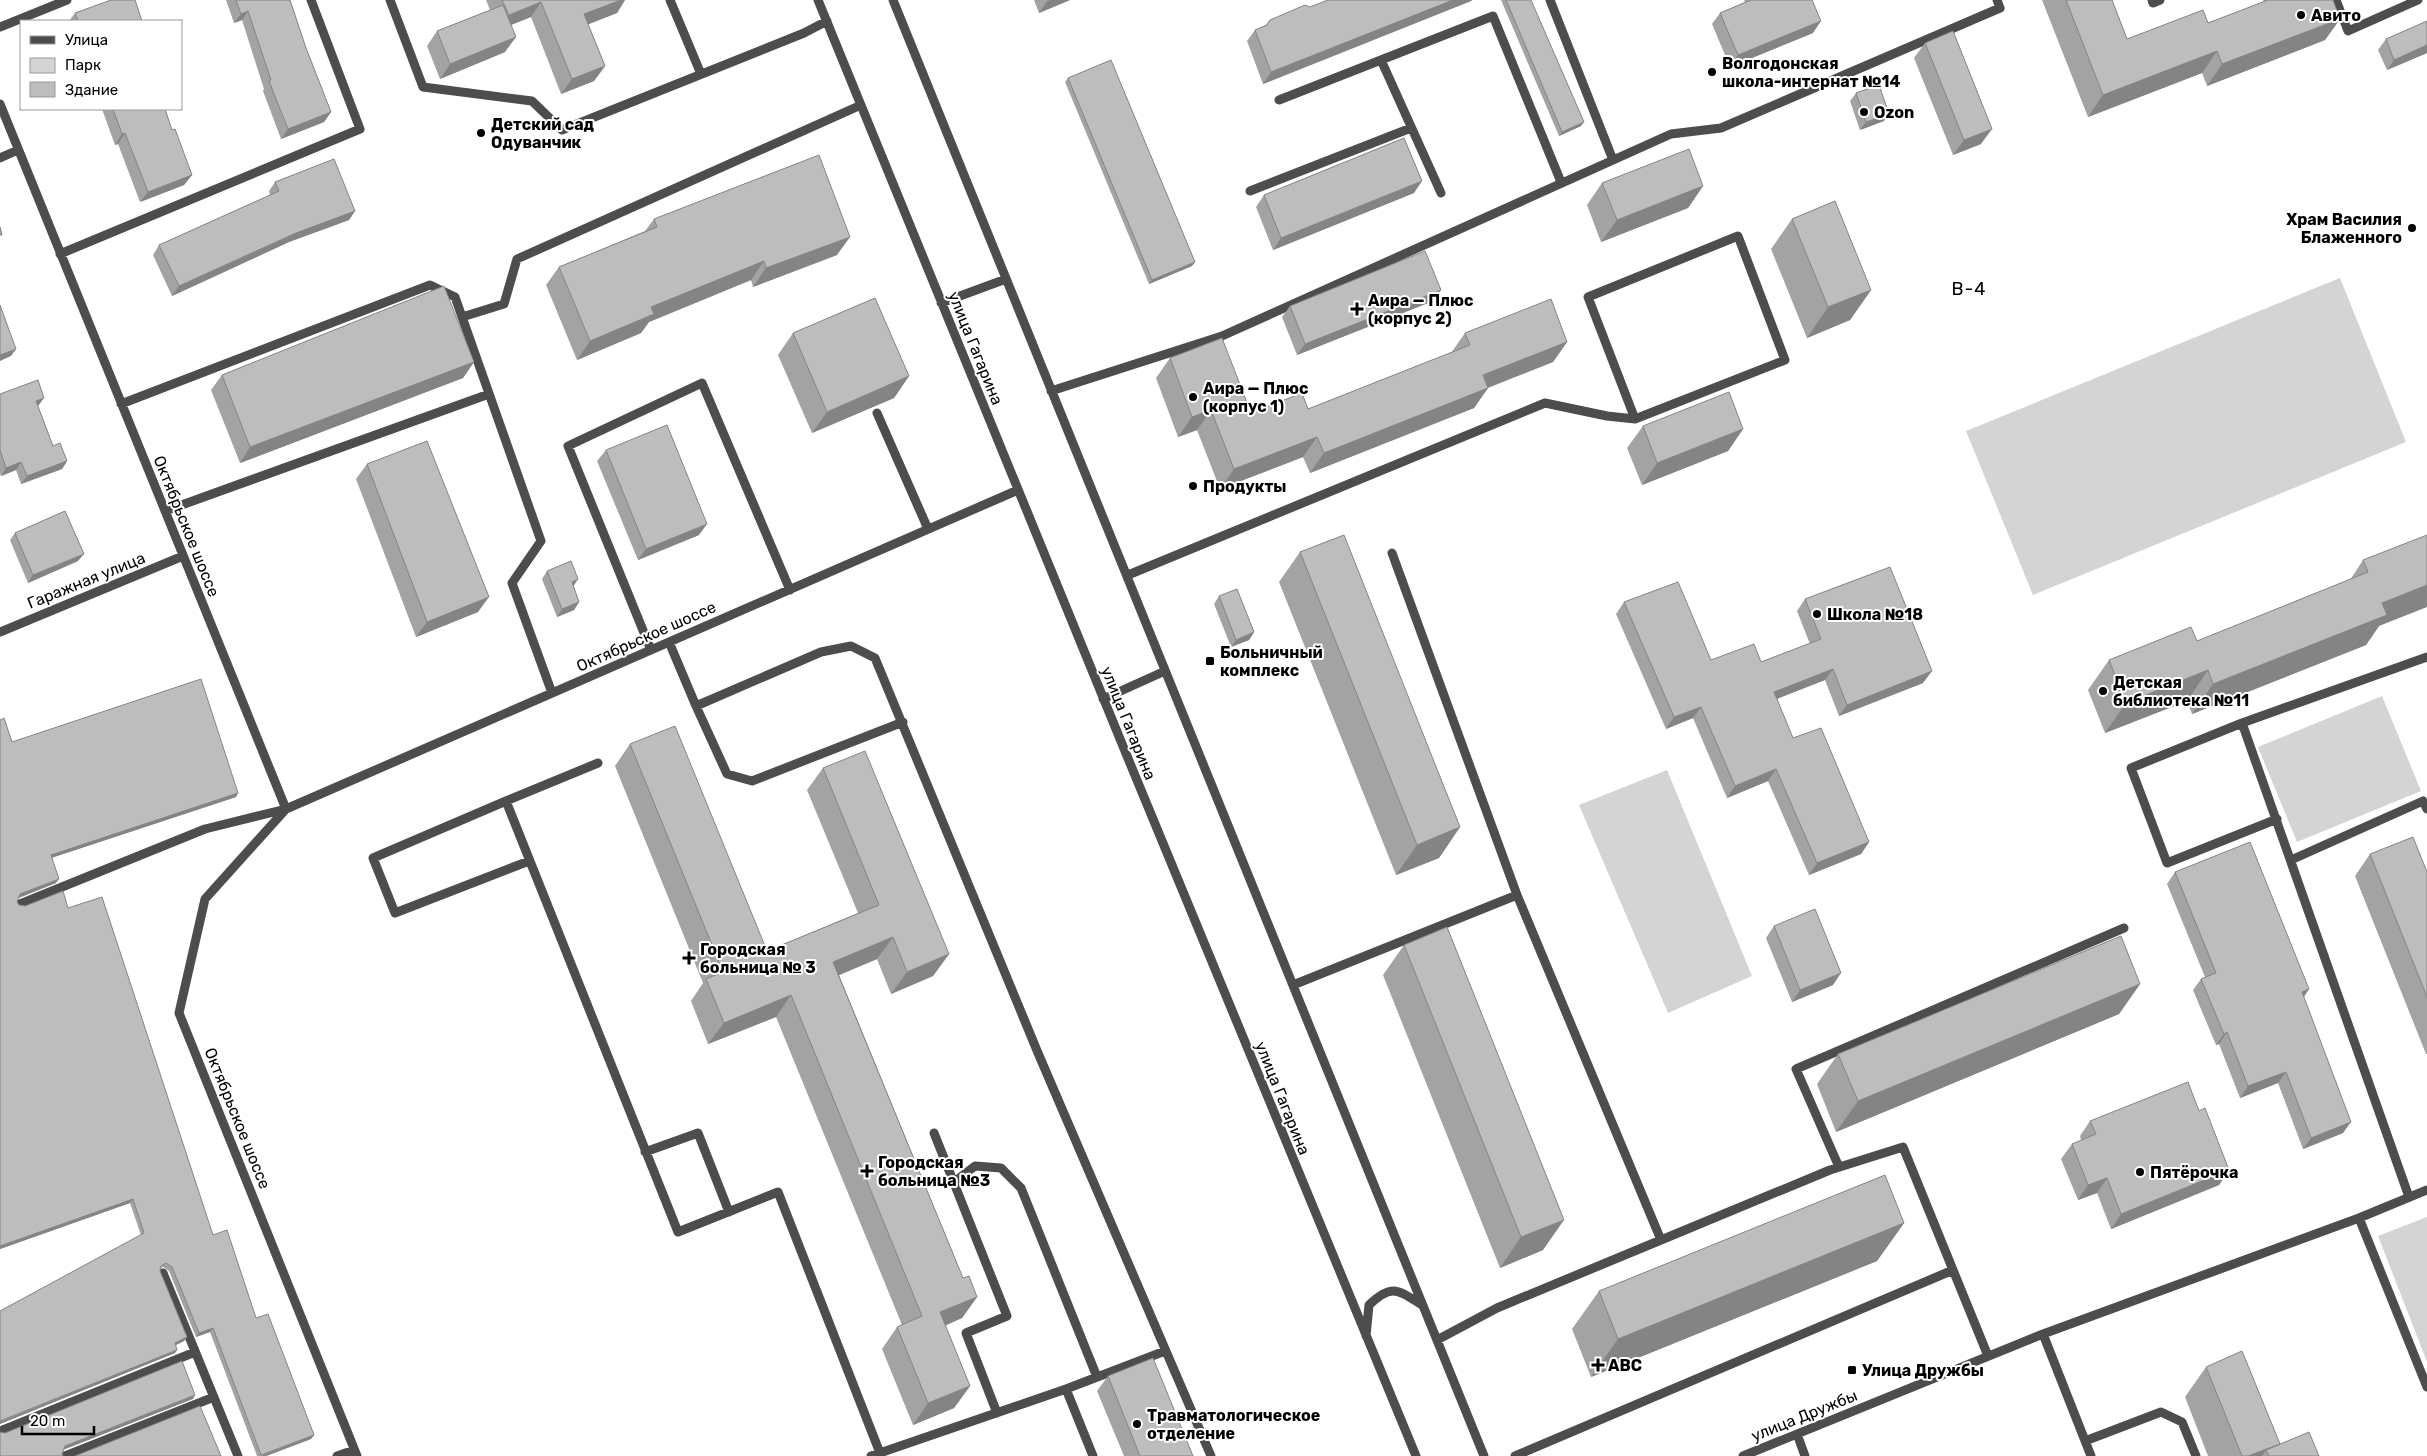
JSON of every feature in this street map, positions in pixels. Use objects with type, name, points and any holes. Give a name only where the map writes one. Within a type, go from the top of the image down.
[{"type":"street","points":[[0,27],[67,0]]},
{"type":"street","points":[[60,254],[360,129],[311,0]]},
{"type":"street","points":[[390,0],[423,86],[532,101],[562,130],[804,33],[827,21]]},
{"type":"street","points":[[670,0],[701,74]]},
{"type":"street","name":"улица Гагарина","points":[[818,0],[1103,699],[1366,1339],[1416,1456]]},
{"type":"street","points":[[892,0],[1128,575],[1292,985],[1484,1456]]},
{"type":"street","points":[[1550,0],[1612,160]]},
{"type":"street","points":[[1051,391],[1222,336],[1561,182],[1672,134],[1721,128],[2000,8],[1997,0]]},
{"type":"street","points":[[2152,0],[2154,3],[2160,0]]},
{"type":"street","points":[[2336,0],[2348,31],[2418,0]]},
{"type":"street","points":[[1279,100],[1493,16],[1561,182]]},
{"type":"street","points":[[1381,60],[1441,193]]},
{"type":"street","name":"Октябрьское шоссе","points":[[0,104],[286,809]]},
{"type":"street","points":[[462,318],[504,304],[517,259],[861,105]]},
{"type":"street","points":[[1250,191],[1411,128]]},
{"type":"street","points":[[0,158],[18,150]]},
{"type":"street","points":[[1128,575],[1545,403],[1607,416],[1635,419],[1786,360],[1738,236],[1588,297],[1635,419]]},
{"type":"street","points":[[942,303],[1006,279]]},
{"type":"street","points":[[121,404],[430,285],[455,297],[541,542],[512,583],[552,693]]},
{"type":"street","points":[[651,650],[568,446],[702,383],[790,590]]},
{"type":"street","points":[[165,511],[489,394]]},
{"type":"street","points":[[877,413],[928,529]]},
{"type":"street","name":"Октябрьское шоссе","points":[[356,1453],[180,1013],[205,899],[286,809],[1018,490]]},
{"type":"street","points":[[1392,553],[1517,895],[1662,1240]]},
{"type":"street","name":"Гаражная улица","points":[[0,632],[184,556]]},
{"type":"street","points":[[669,642],[727,774],[752,781],[903,722]]},
{"type":"street","points":[[696,706],[822,652],[851,646],[875,658],[1035,1044],[1211,1456]]},
{"type":"street","points":[[2277,819],[2167,863],[2131,768],[2242,724],[2427,657]]},
{"type":"street","points":[[1103,699],[1165,670]]},
{"type":"street","points":[[2242,724],[2409,1197]]},
{"type":"street","points":[[529,861],[395,913],[373,858],[598,763]]},
{"type":"street","points":[[2291,860],[2423,801],[2427,809]]},
{"type":"street","points":[[506,802],[678,1232],[778,1192],[880,1453]]},
{"type":"street","points":[[20,904],[205,829],[286,809]]},
{"type":"street","points":[[1292,985],[1517,895]]},
{"type":"street","points":[[1839,1167],[1796,1069],[2124,928]]},
{"type":"street","points":[[645,1152],[698,1133],[730,1212]]},
{"type":"street","points":[[934,1133],[1007,1316],[966,1333],[997,1413]]},
{"type":"street","points":[[1437,1340],[1497,1308],[1839,1167],[1903,1147],[1988,1356]]},
{"type":"street","points":[[954,1182],[975,1166],[1001,1168],[1021,1188],[1097,1377]]},
{"type":"street","points":[[2427,1190],[2359,1218],[2427,1387]]},
{"type":"street","name":"улица Дружбы","points":[[1743,1456],[2043,1334],[2359,1218]]},
{"type":"street","points":[[1515,1456],[1954,1270]]},
{"type":"street","points":[[163,1273],[238,1456]]},
{"type":"street","points":[[1366,1339],[1369,1305],[1382,1292],[1399,1291],[1422,1306]]},
{"type":"street","points":[[2043,1334],[2090,1456]]},
{"type":"street","points":[[871,1456],[1066,1389],[1165,1351]]},
{"type":"street","points":[[0,1431],[195,1352]]},
{"type":"street","points":[[1066,1389],[1093,1456]]},
{"type":"street","points":[[65,1456],[214,1396]]},
{"type":"street","points":[[2085,1441],[2161,1412],[2182,1422],[2196,1456]]},
{"type":"street","points":[[1797,1434],[1805,1456]]},
{"type":"street","points":[[337,1456],[356,1453]]},
{"type":"green space","points":[[2340,278],[2406,442],[2033,595],[1966,431]]},
{"type":"green space","points":[[2382,696],[2421,791],[2297,842],[2258,747]]},
{"type":"green space","points":[[1667,770],[1752,976],[1668,1013],[1579,805]]},
{"type":"green space","points":[[2427,1217],[2427,1362],[2378,1236]]},
{"type":"building","points":[[111,0],[135,0],[142,20],[78,20],[75,13]]},
{"type":"building","points":[[236,0],[290,0],[331,112],[288,129],[269,81],[271,80],[248,11],[241,14]]},
{"type":"building","points":[[502,0],[621,0],[584,14],[605,66],[572,79],[541,2],[509,15]]},
{"type":"building","points":[[1328,0],[1453,0],[1271,72],[1255,30],[1267,25],[1270,20],[1305,5],[1310,7]]},
{"type":"building","points":[[1506,0],[1531,0],[1584,122],[1562,132]]},
{"type":"building","points":[[1751,0],[1812,0],[1821,21],[1738,55],[1720,13]]},
{"type":"building","points":[[2066,0],[2112,0],[2127,39],[2203,10],[2208,23],[2268,0],[2333,0],[2340,19],[2222,64],[2217,51],[2103,95]]},
{"type":"building","points":[[503,5],[516,37],[450,64],[437,31]]},
{"type":"building","points":[[2427,21],[2427,45],[2394,60],[2386,39]]},
{"type":"building","points":[[1953,31],[1992,129],[1964,140],[1925,43]]},
{"type":"building","points":[[1111,60],[1195,262],[1152,280],[1068,78]]},
{"type":"building","points":[[1879,85],[1889,114],[1866,122],[1856,93]]},
{"type":"building","points":[[113,110],[165,110],[172,130],[175,129],[192,175],[148,192],[125,133],[122,134]]},
{"type":"building","points":[[1404,138],[1422,181],[1281,238],[1264,195]]},
{"type":"building","points":[[1689,149],[1703,186],[1617,220],[1602,183]]},
{"type":"building","points":[[819,155],[850,237],[766,268],[764,261],[651,307],[654,314],[590,341],[559,267],[657,227],[654,219]]},
{"type":"building","points":[[334,159],[355,211],[296,233],[179,286],[159,245],[279,191],[275,182]]},
{"type":"building","points":[[1835,201],[1871,290],[1828,307],[1792,219]]},
{"type":"building","name":"Аира — Плюс (корпус 2)","points":[[1425,251],[1441,290],[1305,344],[1290,306]]},
{"type":"building","points":[[444,286],[474,362],[250,447],[222,375]]},
{"type":"building","points":[[875,298],[909,376],[827,412],[793,333]]},
{"type":"building","points":[[1551,299],[1567,342],[1483,375],[1488,388],[1324,453],[1317,437],[1234,469],[1211,410],[1192,417],[1170,358],[1222,338],[1251,413],[1302,393],[1308,409],[1470,345],[1465,333]]},
{"type":"building","points":[[0,305],[16,349],[0,355]]},
{"type":"building","points":[[38,380],[44,398],[36,401],[53,446],[60,443],[67,461],[27,476],[21,462],[6,468],[0,450],[0,394]]},
{"type":"building","points":[[1729,392],[1743,429],[1657,463],[1643,426]]},
{"type":"building","points":[[667,425],[707,524],[646,549],[606,450]]},
{"type":"building","points":[[427,441],[489,597],[427,622],[367,464]]},
{"type":"building","points":[[65,511],[84,554],[33,575],[15,533]]},
{"type":"building","points":[[1344,535],[1460,827],[1417,845],[1300,552]]},
{"type":"building","points":[[2427,535],[2427,585],[2382,603],[2387,615],[2213,684],[2208,670],[2126,703],[2109,660],[2191,627],[2197,641],[2368,572],[2363,560]]},
{"type":"building","points":[[571,561],[578,579],[572,582],[579,602],[562,609],[547,571]]},
{"type":"building","points":[[1890,567],[1932,671],[1847,705],[1833,669],[1774,692],[1793,738],[1821,728],[1869,842],[1817,863],[1776,769],[1735,786],[1701,707],[1674,717],[1624,602],[1678,582],[1711,660],[1754,644],[1761,662],[1821,639],[1805,599]]},
{"type":"building","points":[[1237,589],[1254,632],[1236,640],[1219,596]]},
{"type":"building","points":[[201,679],[238,793],[51,855],[59,879],[20,894],[17,902],[19,905],[25,906],[63,891],[68,908],[102,897],[213,1235],[227,1230],[256,1318],[268,1314],[314,1435],[261,1455],[213,1328],[199,1333],[172,1267],[166,1263],[161,1266],[160,1271],[187,1337],[175,1343],[177,1350],[0,1421],[0,1311],[144,1233],[133,1199],[0,1246],[0,720],[4,718],[12,742]]},
{"type":"building","points":[[675,726],[767,951],[879,905],[823,768],[865,751],[949,954],[907,972],[893,937],[833,962],[963,1278],[969,1276],[977,1297],[940,1312],[970,1386],[928,1403],[897,1327],[922,1316],[791,995],[724,1023],[706,979],[723,972],[630,744]]},
{"type":"building","points":[[2413,837],[2427,872],[2427,997],[2370,854]]},
{"type":"building","points":[[2250,842],[2309,989],[2302,992],[2351,1122],[2311,1138],[2286,1072],[2248,1086],[2227,1032],[2224,1034],[2201,979],[2216,973],[2175,872]]},
{"type":"building","points":[[1815,909],[1841,973],[1800,990],[1774,926]]},
{"type":"building","points":[[1447,927],[1564,1220],[1521,1237],[1404,945]]},
{"type":"building","points":[[2121,936],[2140,984],[1858,1101],[1838,1054]]},
{"type":"building","name":"Пятёрочка","points":[[2188,1082],[2199,1111],[2205,1108],[2229,1170],[2121,1214],[2107,1178],[2088,1185],[2072,1144],[2096,1134],[2090,1121]]},
{"type":"building","points":[[1885,1175],[1904,1223],[1618,1339],[1599,1291]]},
{"type":"building","points":[[2242,1351],[2280,1444],[2248,1456],[2242,1456],[2206,1367]]},
{"type":"building","points":[[1153,1358],[1193,1456],[1140,1456],[1108,1376]]},
{"type":"building","points":[[182,1361],[195,1395],[65,1446],[63,1456],[0,1456],[0,1432],[5,1433]]},
{"type":"building","points":[[200,1406],[221,1456],[75,1456]]},
{"type":"building","points":[[2309,1432],[2319,1456],[2269,1456],[2266,1450]]},
{"type":"place","name":"Авито","points":[[2301,15]]},
{"type":"place","name":"Волгодонская школа-интернат №14","points":[[1712,72]]},
{"type":"place","name":"Ozon","points":[[1864,112]]},
{"type":"place","name":"Детский сад Одуванчик","points":[[481,133]]},
{"type":"place","name":"Храм Василия Блаженного","points":[[2412,228]]},
{"type":"place","name":"Аира — Плюс (корпус 2)","points":[[1357,309]]},
{"type":"place","name":"Аира — Плюс (корпус 1)","points":[[1193,397]]},
{"type":"place","name":"Продукты","points":[[1193,486]]},
{"type":"place","name":"Школа №18","points":[[1817,614]]},
{"type":"place","name":"Больничный комплекс","points":[[1210,661]]},
{"type":"place","name":"Детская библиотека №11","points":[[2103,691]]},
{"type":"place","name":"Городская больница № 3","points":[[689,958]]},
{"type":"place","name":"Городская больница №3","points":[[867,1171]]},
{"type":"place","name":"Пятёрочка","points":[[2140,1172]]},
{"type":"place","name":"ABC","points":[[1598,1365]]},
{"type":"place","name":"Улица Дружбы","points":[[1852,1370]]},
{"type":"place","name":"Травматологическое отделение","points":[[1137,1424]]},
{"type":"district","name":"В-4","points":[[1969,289]]}]
